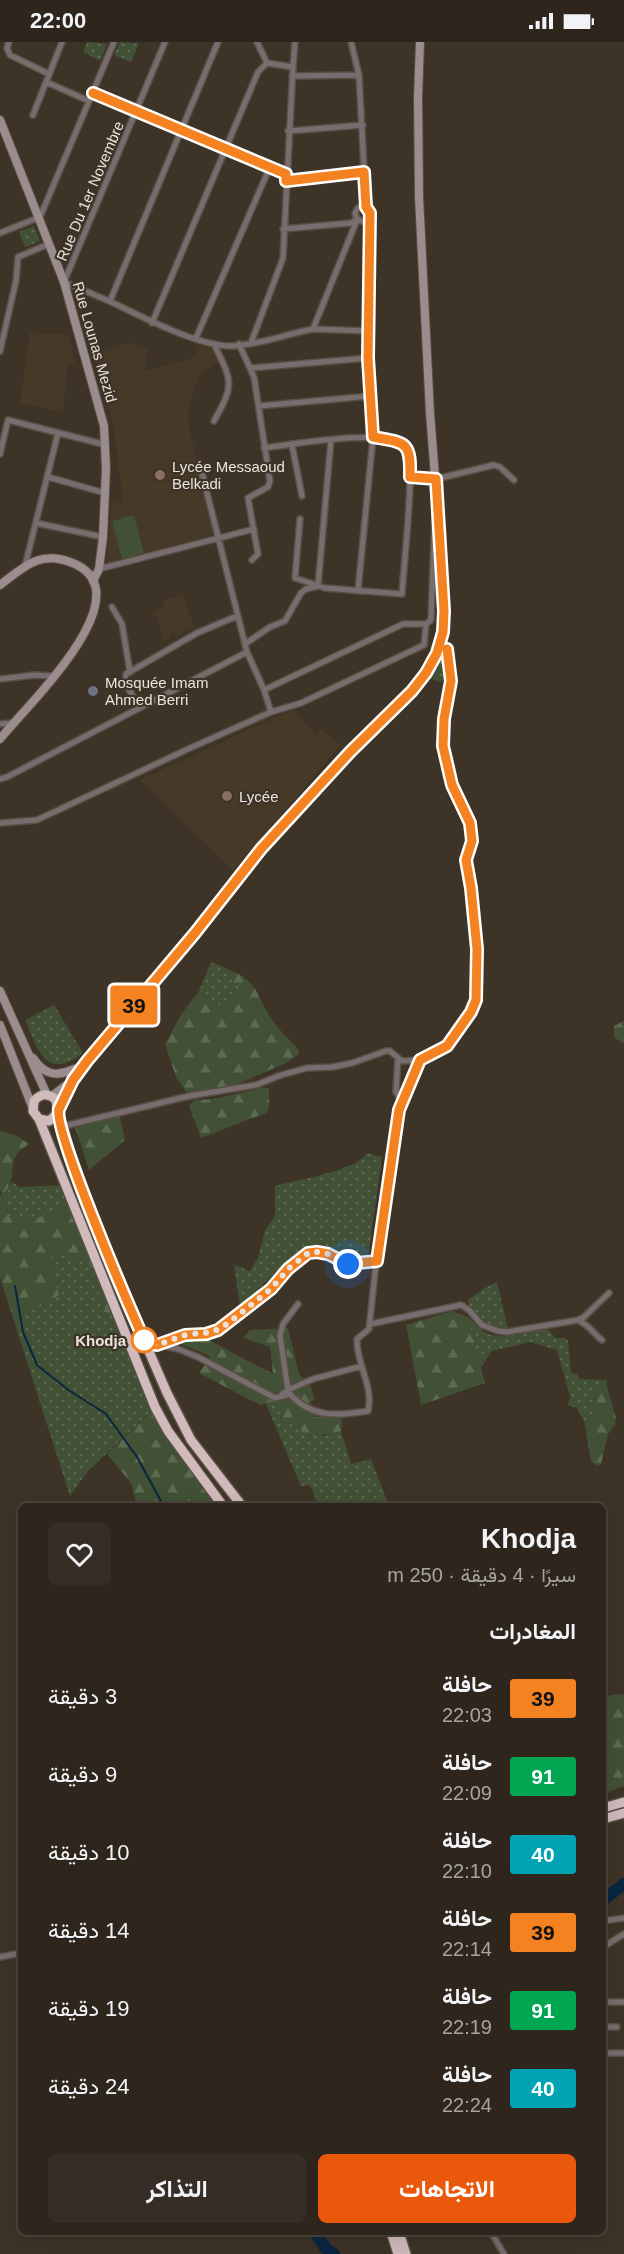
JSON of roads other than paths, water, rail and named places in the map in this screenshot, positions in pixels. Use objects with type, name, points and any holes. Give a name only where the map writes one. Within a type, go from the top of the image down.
[{"type":"highway","points":[[221,1503],[168,1431],[155,1407],[39,1119],[35,1116],[32,1106],[37,1097],[50,1095],[56,1100],[60,1127],[115,1273],[181,1423],[240,1503]]},
{"type":"highway","points":[[39,1119],[49,1120],[58,1112]]},
{"type":"highway","points":[[606,1807],[624,1802]]},
{"type":"highway","points":[[606,1818],[624,1813]]},
{"type":"highway","points":[[392,2235],[398,2254]]},
{"type":"highway","points":[[400,2235],[406,2254]]},
{"type":"main road","points":[[58,1112],[73,1080],[195,933],[261,849],[350,752],[412,691],[426,673],[437,653],[441,638],[444,591],[430,413],[419,197],[420,42]]},
{"type":"main road","name":"Rue Lounas Mezid","points":[[0,120],[64,282],[104,426],[106,445],[103,537],[99,569],[93,581]]},
{"type":"main road","points":[[0,585],[25,566],[42,558],[58,558],[75,564],[93,581],[97,596],[92,621],[85,634],[0,739]]},
{"type":"main road","points":[[0,991],[22,1042],[50,1095],[73,1080]]},
{"type":"main road","points":[[0,1025],[32,1106]]},
{"type":"main road","points":[[22,1042],[39,1067],[51,1074],[66,1073],[84,1066]]},
{"type":"street","points":[[9,42],[7,48],[10,55],[48,74]]},
{"type":"street","points":[[33,115],[62,42]]},
{"type":"street","points":[[0,234],[40,217],[114,42]]},
{"type":"street","name":"Rue Du 1er Novembre","points":[[64,282],[165,42]]},
{"type":"street","points":[[110,301],[218,42]]},
{"type":"street","points":[[257,42],[267,63]]},
{"type":"street","points":[[251,343],[283,258],[288,130],[295,42]]},
{"type":"street","points":[[351,42],[359,75],[366,207],[370,213],[368,358],[373,437],[358,591]]},
{"type":"street","points":[[267,63],[293,67]]},
{"type":"street","points":[[152,323],[258,72],[267,63]]},
{"type":"street","points":[[292,76],[359,75]]},
{"type":"street","points":[[45,82],[89,101]]},
{"type":"street","points":[[93,93],[286,178],[364,172]]},
{"type":"street","points":[[288,130],[363,125]]},
{"type":"street","points":[[196,338],[269,169]]},
{"type":"street","points":[[313,329],[357,220],[356,211],[360,207],[366,207]]},
{"type":"street","points":[[283,229],[351,223],[357,220],[364,222],[369,219]]},
{"type":"street","points":[[0,351],[16,281],[18,257],[49,244]]},
{"type":"street","points":[[64,282],[110,301],[152,323],[214,344],[233,346],[313,329],[369,332]]},
{"type":"street","points":[[214,344],[230,386],[228,395],[214,421]]},
{"type":"street","points":[[239,344],[251,368],[270,481],[268,487],[248,498],[258,554],[252,560]]},
{"type":"street","points":[[251,368],[368,358]]},
{"type":"street","points":[[259,406],[370,396]]},
{"type":"street","points":[[0,454],[8,420],[106,445]]},
{"type":"street","points":[[25,566],[58,433]]},
{"type":"street","points":[[264,448],[373,437],[398,441],[406,447],[410,456],[410,477],[402,594],[318,586],[295,579],[300,519]]},
{"type":"street","points":[[318,586],[331,440]]},
{"type":"street","points":[[292,445],[302,496]]},
{"type":"street","points":[[410,477],[436,479],[494,465],[500,467],[514,480]]},
{"type":"street","points":[[202,473],[247,652],[271,712]]},
{"type":"street","points":[[48,477],[105,493]]},
{"type":"street","points":[[264,690],[403,624],[426,624],[431,620],[436,479]]},
{"type":"street","points":[[36,523],[103,537]]},
{"type":"street","points":[[99,569],[254,529]]},
{"type":"street","points":[[245,644],[270,627],[285,621],[301,594],[306,589],[318,586]]},
{"type":"street","points":[[112,607],[122,624],[130,672]]},
{"type":"street","points":[[139,708],[125,682],[126,674],[197,633],[237,616]]},
{"type":"street","points":[[0,823],[37,820],[271,712],[301,703],[424,645],[426,624]]},
{"type":"street","points":[[60,1127],[189,1096],[256,1085],[280,1075],[307,1068],[333,1067],[352,1063],[379,1053],[390,1051],[402,1061],[420,1060],[447,1046],[453,1039],[476,1000],[477,978],[471,888],[466,860],[472,841],[470,823],[452,785],[443,746],[444,719],[451,672],[447,649],[441,638]]},
{"type":"street","points":[[0,778],[7,777],[247,652]]},
{"type":"street","points":[[0,678],[53,676]]},
{"type":"street","points":[[0,724],[12,723]]},
{"type":"street","points":[[398,1058],[396,1092],[403,1102]]},
{"type":"street","points":[[145,1342],[178,1349],[198,1357],[275,1398],[290,1394],[299,1404],[321,1415],[368,1411],[370,1401],[357,1348],[357,1339],[369,1329],[397,1121],[420,1060]]},
{"type":"street","points":[[157,1345],[185,1335],[212,1332],[223,1327],[271,1289],[288,1269],[308,1253],[328,1254],[348,1264],[377,1261]]},
{"type":"street","points":[[370,1324],[461,1305],[469,1310],[482,1325],[507,1332],[578,1320],[609,1293]]},
{"type":"street","points":[[288,1390],[280,1336],[283,1324],[298,1304]]},
{"type":"street","points":[[578,1320],[593,1329],[595,1335],[602,1340]]},
{"type":"street","points":[[275,1398],[319,1377],[362,1366]]},
{"type":"street","points":[[606,1921],[624,1918]]},
{"type":"street","points":[[606,1945],[624,1934]]},
{"type":"street","points":[[0,1957],[18,1954]]},
{"type":"street","points":[[606,2002],[624,2002]]},
{"type":"street","points":[[606,2027],[617,2027]]},
{"type":"street","points":[[606,2053],[624,2053]]},
{"type":"street","points":[[492,2235],[504,2254]]},
{"type":"waterway","points":[[15,1286],[23,1332],[37,1365],[67,1389],[106,1414],[137,1457],[163,1503]]},
{"type":"waterway","points":[[606,1898],[624,1884]]},
{"type":"waterway","points":[[317,2235],[326,2249],[334,2254]]},
{"type":"place","name":"Lycée Messaoud Belkadi","points":[[160,475]]},
{"type":"place","name":"Mosquée Imam Ahmed Berri","points":[[93,691]]},
{"type":"place","name":"Lycée","points":[[227,796]]},
{"type":"place","name":"Khodja","points":[[144,1340]]}]
